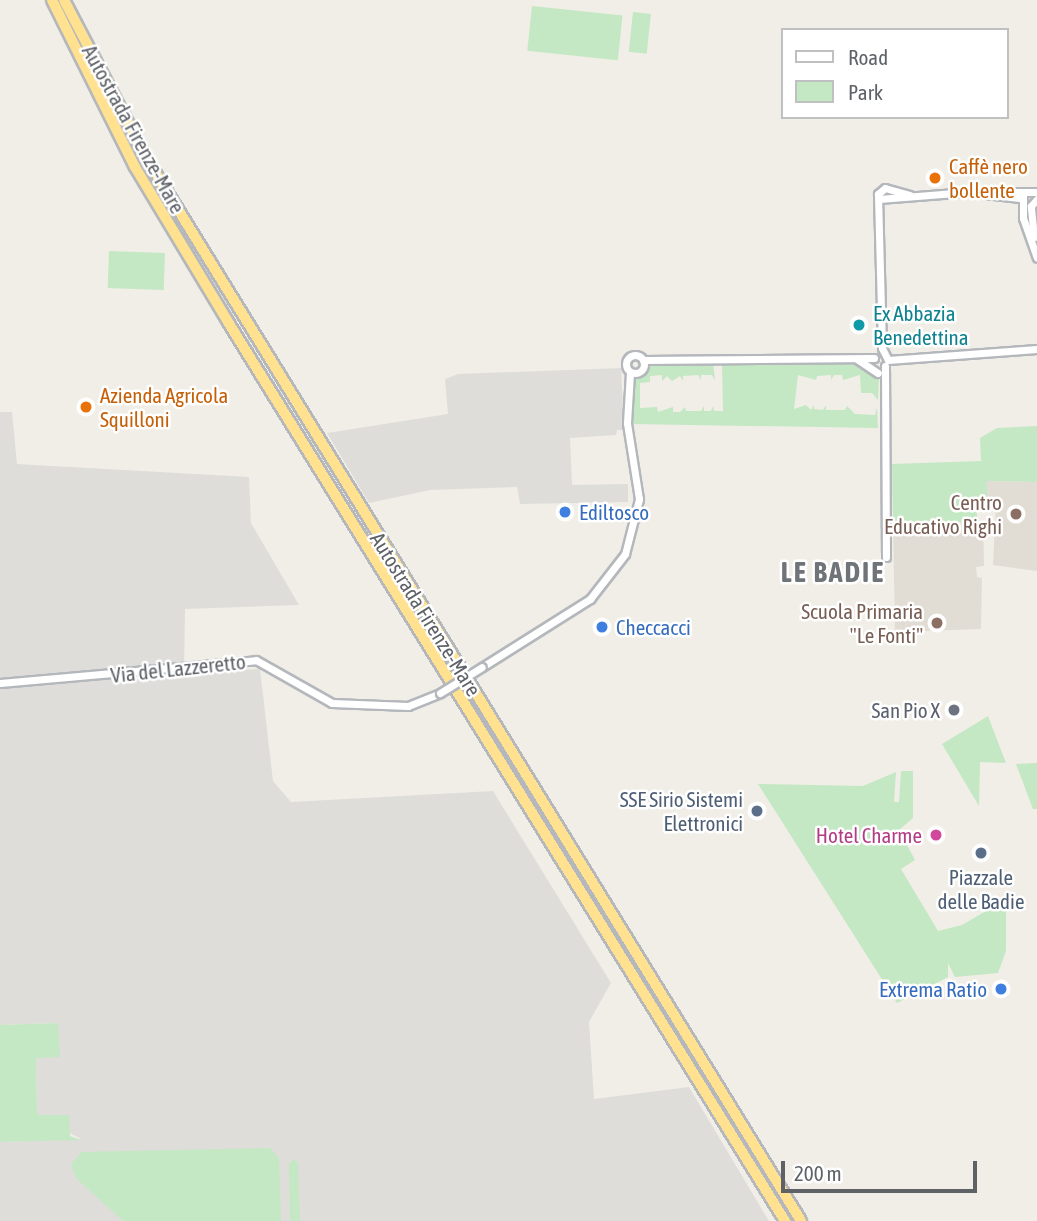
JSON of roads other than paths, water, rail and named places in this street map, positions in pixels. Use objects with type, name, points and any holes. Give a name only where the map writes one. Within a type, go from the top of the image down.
[{"type":"highway","name":"Autostrada Firenze-Mare","points":[[52,0],[135,167],[785,1221]]},
{"type":"highway","name":"Autostrada Firenze-Mare","points":[[64,0],[154,171],[801,1221]]},
{"type":"street","points":[[886,557],[885,385],[878,216],[886,198],[911,195],[992,192],[1035,198]]},
{"type":"street","points":[[1021,198],[1035,198]]},
{"type":"street","points":[[1021,198],[1036,255]]},
{"type":"street","points":[[1035,198],[1036,255]]},
{"type":"street","points":[[643,362],[652,359],[856,359],[1037,349]]},
{"type":"street","name":"Via del Lazzeretto","points":[[0,683],[256,660],[318,699],[332,703],[408,706],[440,693],[590,599],[625,554],[639,499],[627,423],[628,386],[632,372],[643,362],[629,357],[626,365],[632,372]]},
{"type":"street","points":[[869,367],[882,357]]},
{"type":"street","points":[[878,373],[882,357]]},
{"type":"street","points":[[856,359],[878,373],[885,385]]},
{"type":"place","name":"Caffè nero bollente","points":[[935,178]]},
{"type":"place","name":"Ex Abbazia Benedettina","points":[[859,325]]},
{"type":"place","name":"Azienda Agricola Squilloni","points":[[86,407]]},
{"type":"place","name":"Ediltosco","points":[[565,512]]},
{"type":"place","name":"Centro Educativo Righi","points":[[1016,514]]},
{"type":"place","name":"Scuola Primaria \"Le Fonti\"","points":[[937,623]]},
{"type":"place","name":"Checcacci","points":[[602,627]]},
{"type":"place","name":"San Pio X","points":[[954,710]]},
{"type":"place","name":"SSE Sirio Sistemi Elettronici","points":[[757,811]]},
{"type":"place","name":"Hotel Charme","points":[[936,835]]},
{"type":"place","name":"Piazzale delle Badie","points":[[981,853]]},
{"type":"place","name":"Extrema Ratio","points":[[1001,989]]},
{"type":"district","name":"LE BADIE","points":[[833,572]]}]
